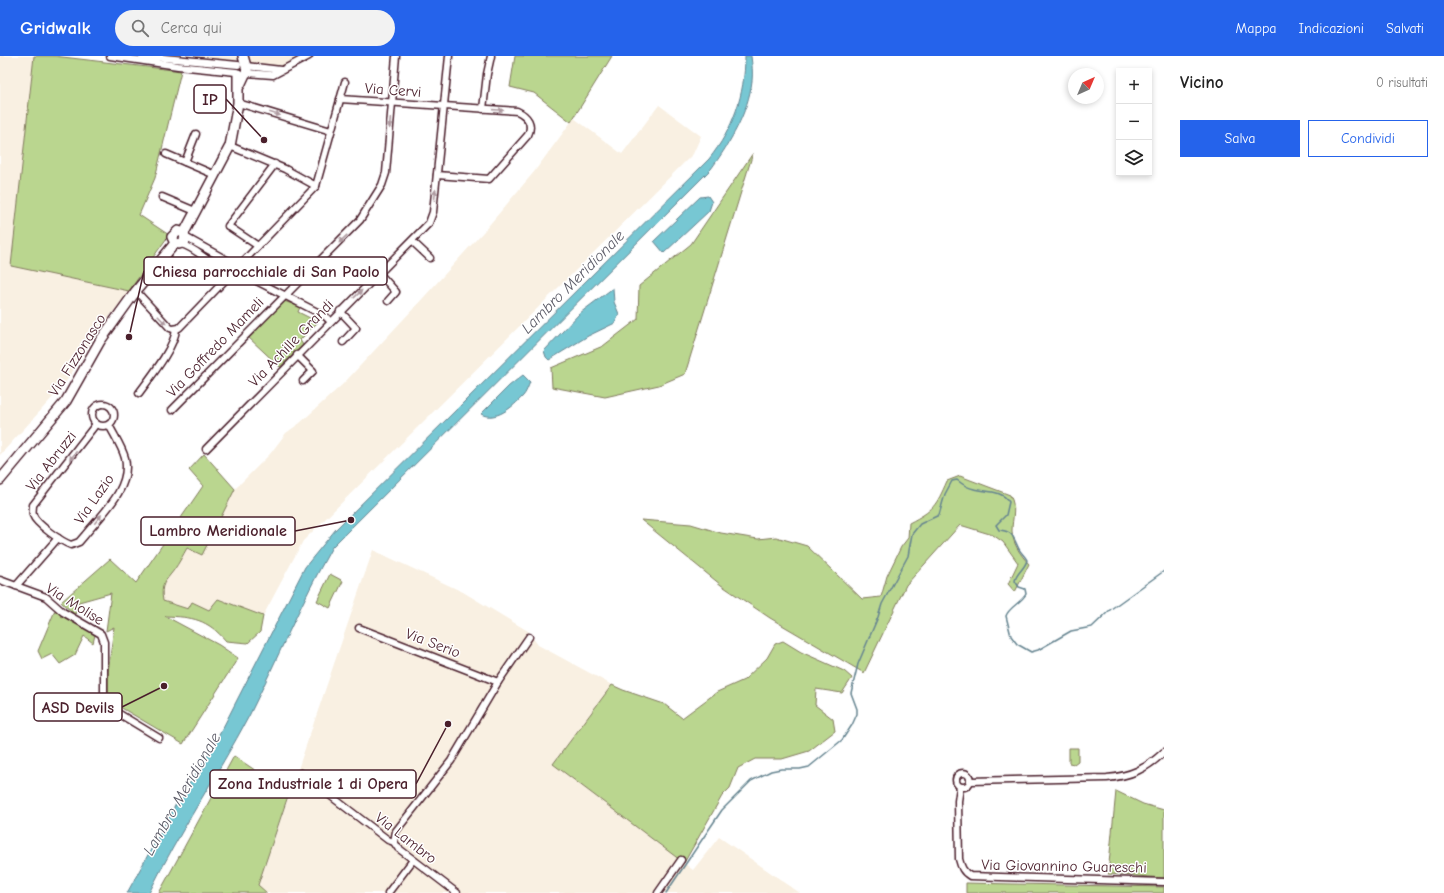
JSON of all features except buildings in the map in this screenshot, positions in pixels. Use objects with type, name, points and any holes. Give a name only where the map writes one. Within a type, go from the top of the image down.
[{"type":"main road","name":"Via Fizzonasco","points":[[0,480],[66,401],[100,341],[136,291],[181,239],[230,146],[238,103],[242,67]]},
{"type":"street","points":[[110,56],[178,63],[242,67],[268,76],[273,75],[309,56]]},
{"type":"street","points":[[143,56],[178,63]]},
{"type":"street","name":"Via Goffredo Mameli","points":[[172,410],[284,295],[357,225],[382,185],[386,173],[396,56]]},
{"type":"street","name":"Via Achille Grandi","points":[[206,449],[330,321],[425,228],[432,218],[450,56]]},
{"type":"street","points":[[483,109],[487,74],[491,56]]},
{"type":"street","points":[[139,393],[175,336],[176,329],[316,186],[345,82]]},
{"type":"street","name":"Via Cervi","points":[[340,99],[521,113],[529,120],[530,127],[528,135],[489,179],[437,175]]},
{"type":"street","points":[[238,103],[331,131]]},
{"type":"street","points":[[185,162],[196,134]]},
{"type":"street","points":[[230,146],[275,164],[316,186]]},
{"type":"street","points":[[166,154],[215,175]]},
{"type":"street","points":[[258,246],[228,226],[275,164]]},
{"type":"street","points":[[162,197],[195,211]]},
{"type":"street","points":[[181,239],[196,249],[204,258],[226,270],[235,270],[325,316],[330,321]]},
{"type":"street","points":[[412,241],[430,258]]},
{"type":"street","points":[[379,273],[396,292],[388,301]]},
{"type":"street","points":[[136,291],[170,328],[176,329]]},
{"type":"street","points":[[340,311],[356,328],[343,342]]},
{"type":"street","points":[[297,355],[312,371],[303,381]]},
{"type":"street","points":[[101,404],[109,406],[112,409],[114,418],[109,425],[100,426],[93,421],[92,413],[97,406],[101,404]]},
{"type":"street","name":"Via Abruzzi","points":[[58,538],[35,519],[33,514],[33,505],[96,424]]},
{"type":"street","name":"Via Lazio","points":[[58,538],[71,545],[79,542],[118,494],[123,485],[126,469],[124,458],[109,425]]},
{"type":"street","points":[[16,586],[58,538]]},
{"type":"street","name":"Via Molise","points":[[0,580],[46,597],[63,612],[101,634],[104,642],[104,702],[108,707],[159,738]]},
{"type":"street","name":"Via Serio","points":[[359,628],[498,682]]},
{"type":"street","points":[[394,842],[396,831],[451,761],[498,682],[529,637]]},
{"type":"street","points":[[970,781],[1126,777],[1150,765],[1164,752]]},
{"type":"street","name":"Via Lambro","points":[[301,773],[388,840],[394,842],[398,848],[457,893]]},
{"type":"street","points":[[960,774],[966,774],[970,781],[967,786],[960,787],[956,784],[955,779],[960,774]]},
{"type":"street","name":"Via Giovannino Guareschi","points":[[960,787],[958,801],[959,859],[964,873],[976,878],[1106,879],[1164,882]]},
{"type":"street","points":[[388,893],[413,860]]},
{"type":"street","points":[[658,893],[681,860]]},
{"type":"shaded area","points":[[0,56],[34,56],[11,266],[129,291],[93,339],[64,385],[0,455]]},
{"type":"shaded area","points":[[193,56],[238,56],[236,61]]},
{"type":"shaded area","points":[[248,56],[302,56],[280,67],[252,65],[248,61]]},
{"type":"shaded area","points":[[659,105],[701,136],[693,154],[303,541],[263,616],[218,599],[210,610],[193,603],[189,609],[163,601],[162,593],[164,581],[175,569],[187,548],[202,555],[235,489],[270,454],[286,433],[300,423],[344,383],[414,308],[484,231],[534,172],[574,118],[622,154]]},
{"type":"shaded area","points":[[373,550],[463,592],[528,631],[538,645],[612,685],[553,764],[693,870],[719,837],[800,893],[267,893],[258,886]]},
{"type":"green space","points":[[34,56],[54,56],[181,71],[155,178],[139,215],[169,235],[129,291],[11,266]]},
{"type":"green space","points":[[515,56],[612,56],[571,122],[534,93],[510,87]]},
{"type":"green space","points":[[753,153],[685,374],[659,385],[605,397],[552,387],[551,368],[603,346],[638,319],[639,286],[691,244]]},
{"type":"green space","points":[[284,301],[300,307],[298,312],[318,322],[300,340],[303,345],[280,367],[248,337]]},
{"type":"green space","points":[[204,454],[235,489],[202,555],[187,548],[164,584],[162,591],[163,601],[188,609],[192,602],[209,610],[218,599],[263,616],[260,632],[248,643],[226,641],[212,628],[199,621],[184,617],[165,616],[219,645],[238,658],[183,744],[108,700],[108,672],[114,627],[106,631],[111,593],[79,602],[75,615],[61,602],[110,559],[136,583],[203,486],[189,470]]},
{"type":"green space","points":[[960,476],[1010,495],[1014,509],[1012,531],[1014,541],[1020,553],[1029,564],[1015,592],[1008,584],[1018,563],[1003,542],[993,535],[960,525],[906,585],[864,673],[770,618],[721,585],[641,520],[691,524],[721,533],[758,539],[776,537],[807,546],[862,599],[881,597],[887,576],[901,547],[908,538],[909,523],[929,511],[937,502],[947,481]]},
{"type":"green space","points":[[330,574],[343,581],[330,608],[317,601]]},
{"type":"green space","points":[[56,608],[95,635],[93,643],[84,636],[75,655],[60,664],[52,654],[42,659],[38,651]]},
{"type":"green space","points":[[783,641],[801,652],[844,671],[852,678],[842,693],[816,689],[815,705],[833,719],[835,731],[809,751],[782,759],[755,759],[738,768],[730,788],[722,796],[684,863],[553,764],[612,685],[664,704],[682,718],[717,692],[744,680],[767,658],[775,644]]},
{"type":"green space","points":[[1069,748],[1078,748],[1078,761],[1074,764],[1069,763]]},
{"type":"green space","points":[[234,756],[289,793],[258,885],[267,893],[159,893]]},
{"type":"green space","points":[[1116,791],[1143,804],[1164,810],[1164,878],[1108,874]]},
{"type":"green space","points":[[966,883],[1164,887],[1164,893],[966,893]]},
{"type":"water","points":[[745,56],[751,56],[752,72],[752,81],[747,105],[725,149],[711,169],[332,547],[299,610],[249,716],[173,848],[149,893],[127,893],[176,804],[212,749],[305,567],[336,529],[709,159],[725,136],[736,111],[743,84]]},
{"type":"water","points":[[708,196],[712,202],[709,211],[664,253],[654,241],[700,197]]},
{"type":"water","points":[[613,288],[614,302],[619,314],[615,323],[588,336],[549,360],[544,351],[580,313]]},
{"type":"water","points":[[523,375],[530,382],[525,393],[519,400],[509,409],[498,415],[486,416],[481,414],[509,386]]},
{"type":"waterway","points":[[666,893],[722,810],[751,781],[771,771],[809,767],[842,740],[857,714],[857,709],[851,693],[858,664],[882,604],[908,556],[912,534],[920,524],[939,515],[945,494],[952,481],[957,480],[965,486],[998,493],[1009,502],[1006,515],[996,525],[999,530],[1008,532],[1012,536],[1027,560],[1015,581],[1019,587],[1025,589],[1026,594],[1009,610],[1006,616],[1011,636],[1017,644],[1031,652],[1038,650],[1071,631],[1092,627],[1111,609],[1164,571]]},
{"type":"place","name":"IP","points":[[264,140]]},
{"type":"place","name":"Chiesa parrocchiale di San Paolo","points":[[129,337]]},
{"type":"place","name":"Lambro Meridionale","points":[[351,520]]},
{"type":"place","name":"ASD Devils","points":[[164,686]]},
{"type":"place","name":"Zona Industriale 1 di Opera","points":[[448,724]]}]
